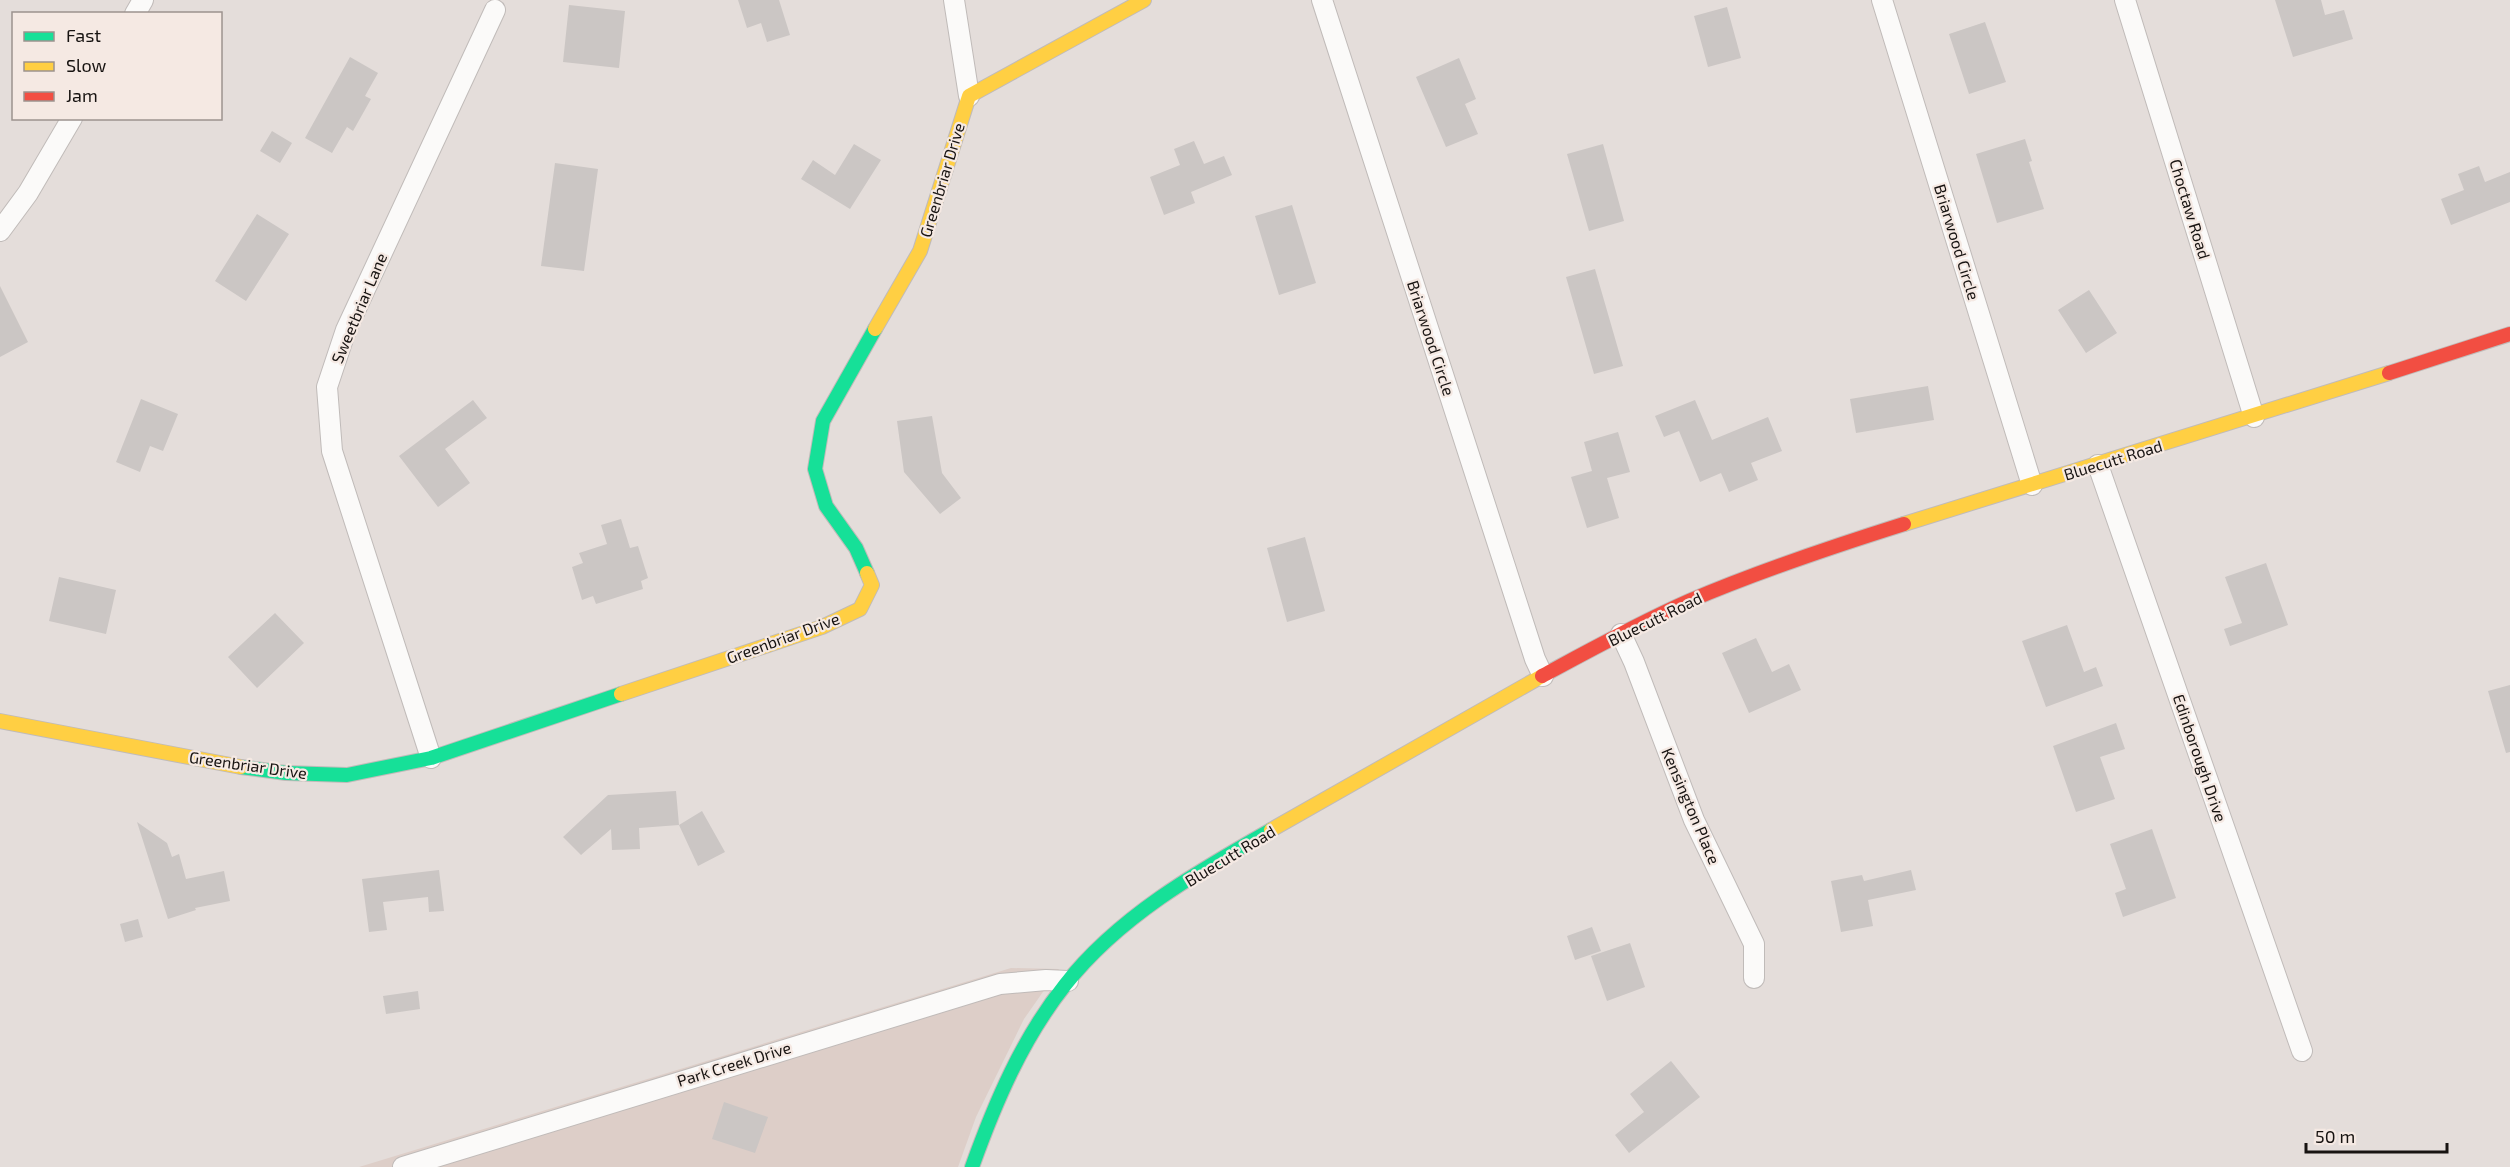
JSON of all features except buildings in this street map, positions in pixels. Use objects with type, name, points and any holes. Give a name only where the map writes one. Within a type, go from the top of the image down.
[{"type":"street","points":[[954,0],[969,96],[1144,0]]},
{"type":"street","name":"Briarwood Circle","points":[[1322,0],[1535,659],[1543,676]]},
{"type":"street","name":"Briarwood Circle","points":[[1882,0],[2032,485]]},
{"type":"street","name":"Choctaw Road","points":[[2126,0],[2254,417]]},
{"type":"street","name":"Sweetbriar Lane","points":[[431,759],[332,451],[327,387],[346,330],[495,9]]},
{"type":"street","name":"Greenbriar Drive","points":[[0,721],[230,765],[286,773],[347,775],[431,759],[822,627],[860,609],[872,585],[856,548],[826,506],[815,469],[823,421],[920,251],[969,96]]},
{"type":"street","points":[[0,231],[28,193],[71,120]]},
{"type":"street","name":"Bluecutt Road","points":[[972,1167],[992,1115],[1027,1041],[1047,1009],[1089,958],[1122,928],[1194,878],[1543,676],[1621,634],[1720,588],[1824,549],[2254,417],[2510,334]]},
{"type":"street","name":"Edinborough Drive","points":[[2098,465],[2302,1051]]},
{"type":"street","name":"Kensington Place","points":[[1621,634],[1634,662],[1694,820],[1754,944],[1754,978]]},
{"type":"street","name":"Park Creek Drive","points":[[404,1167],[1000,984],[1046,980],[1068,981]]},
{"type":"shaded area","points":[[1011,968],[1059,969],[1024,1019],[976,1117],[958,1167],[359,1167]]},
{"type":"traffic: fast","points":[[867,573],[856,548],[826,506],[815,469],[823,421],[875,329]]},
{"type":"traffic: fast","points":[[241,767],[286,773],[347,775],[431,758],[621,694]]},
{"type":"traffic: fast","points":[[972,1167],[990,1119],[1023,1049],[1065,985],[1086,961],[1109,938],[1160,898],[1215,862],[1271,830]]},
{"type":"traffic: slow","points":[[875,329],[920,251],[969,96],[1144,0]]},
{"type":"traffic: slow","points":[[1904,524],[2389,373]]},
{"type":"traffic: slow","points":[[621,694],[822,627],[860,609],[872,585],[867,573]]},
{"type":"traffic: slow","points":[[1271,830],[1542,676]]},
{"type":"traffic: slow","points":[[0,721],[241,767]]},
{"type":"traffic: jam","points":[[2389,373],[2510,334]]},
{"type":"traffic: jam","points":[[1542,676],[1689,601],[1795,560],[1904,524]]}]
